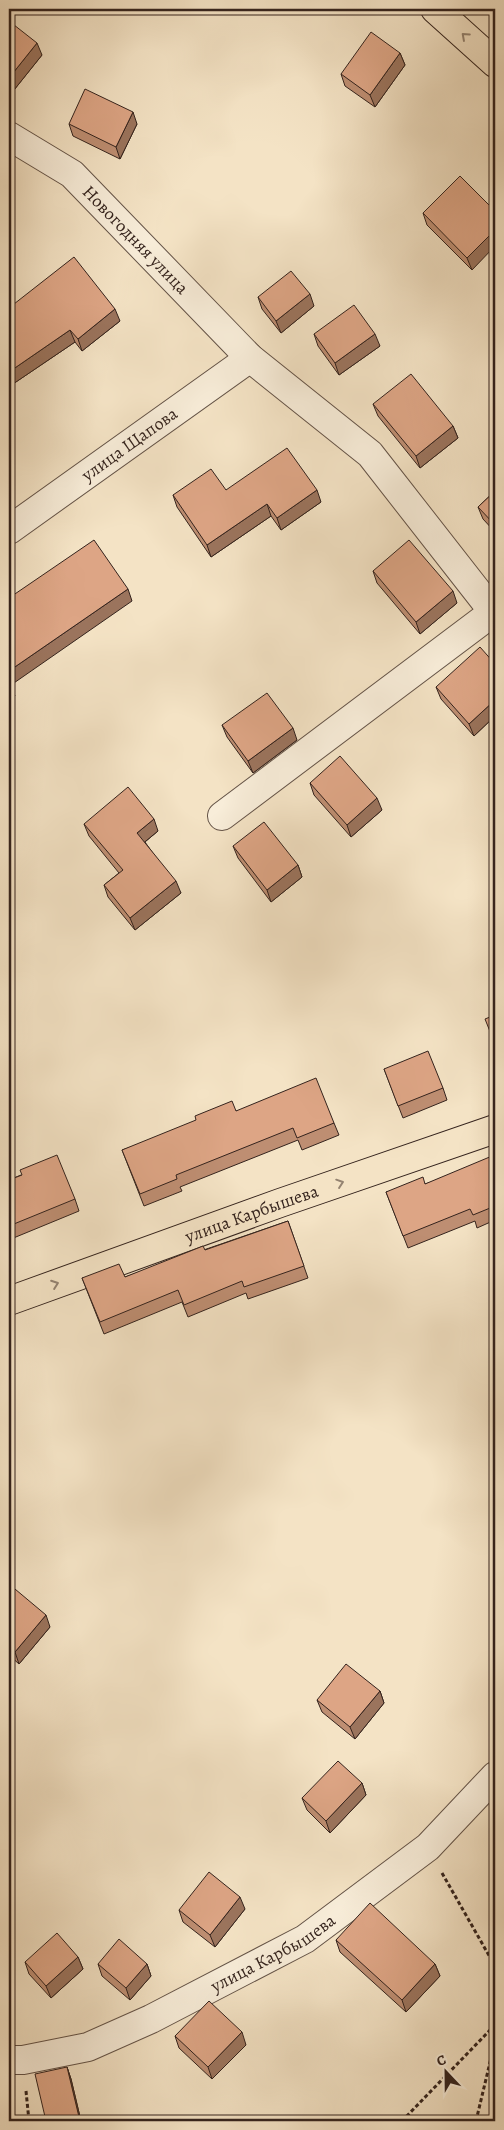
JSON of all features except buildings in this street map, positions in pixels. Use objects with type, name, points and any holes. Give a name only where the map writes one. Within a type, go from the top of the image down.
[{"type":"main road","points":[[435,9],[495,63]]},
{"type":"main road","name":"улица Карбышева","points":[[9,1301],[280,1203],[495,1129]]},
{"type":"street","name":"Новогодняя улица","points":[[9,136],[72,174],[250,358],[370,454],[494,614]]},
{"type":"street","name":"улица Щапова","points":[[9,530],[250,358]]},
{"type":"street","points":[[222,816],[494,614]]},
{"type":"street","name":"улица Карбышева","points":[[9,2060],[23,2060],[88,2047],[151,2020],[305,1940],[428,1847],[495,1776]]},
{"type":"path","points":[[428,1847],[495,1966]]},
{"type":"path","points":[[476,2121],[492,2054],[495,2001]]},
{"type":"path","points":[[402,2121],[494,2026]]}]
